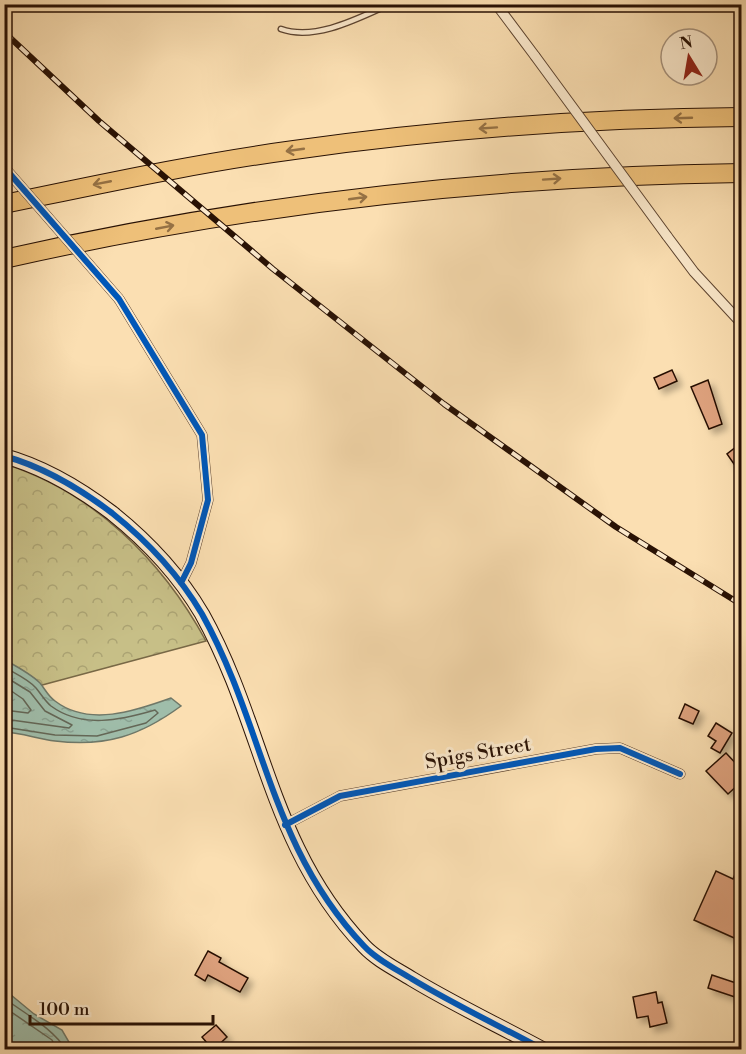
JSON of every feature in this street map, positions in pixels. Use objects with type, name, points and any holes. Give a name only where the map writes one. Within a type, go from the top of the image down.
[{"type":"highway","points":[[4,204],[200,165],[376,140],[596,121],[741,117]]},
{"type":"highway","points":[[4,259],[202,220],[368,196],[557,178],[741,173]]},
{"type":"street","points":[[496,4],[694,272],[741,324]]},
{"type":"street","points":[[4,167],[119,299],[201,435],[208,500],[191,562],[181,583]]},
{"type":"street","points":[[4,456],[53,475],[90,498],[140,537],[181,583],[201,613],[227,668],[285,825],[319,890],[364,947],[427,988],[544,1050]]},
{"type":"street","name":"Spigs Street","points":[[285,825],[340,796],[596,748],[620,748],[680,774]]},
{"type":"lane","points":[[280,29],[296,34],[320,31],[390,4]]},
{"type":"green space","points":[[5,464],[37,476],[67,492],[96,511],[122,533],[168,583],[206,641],[5,695]]},
{"type":"water","points":[[5,660],[40,683],[55,701],[68,709],[82,713],[97,715],[127,712],[171,698],[181,706],[137,732],[106,740],[55,741],[5,732]]},
{"type":"water","points":[[5,990],[34,1014],[62,1030],[73,1049],[5,1049]]},
{"type":"building","points":[[672,370],[677,381],[659,389],[654,378]]},
{"type":"building","points":[[708,380],[722,424],[709,429],[691,387]]},
{"type":"building","points":[[741,443],[741,474],[727,454]]},
{"type":"building","points":[[685,704],[699,711],[693,724],[679,718]]},
{"type":"building","points":[[716,723],[732,733],[720,753],[711,748],[716,741],[708,736]]},
{"type":"building","points":[[726,753],[741,769],[741,782],[728,794],[706,771]]},
{"type":"building","points":[[741,860],[741,941],[694,920],[716,871],[733,879]]},
{"type":"building","points":[[208,951],[221,958],[219,962],[248,978],[240,992],[208,975],[205,981],[195,975]]},
{"type":"building","points":[[712,975],[739,984],[735,997],[708,988]]},
{"type":"building","points":[[656,992],[658,1003],[662,1002],[667,1023],[650,1027],[648,1016],[637,1018],[633,997]]},
{"type":"building","points":[[216,1025],[227,1037],[213,1050],[202,1037]]},
{"type":"railway","points":[[4,32],[99,121],[273,269],[444,404],[616,527],[742,605]]},
{"type":"cycle path","points":[[4,167],[119,299],[202,435],[208,500],[191,563],[181,583]]},
{"type":"cycle path","points":[[4,456],[47,472],[100,504],[150,547],[173,572],[202,614],[223,657],[241,699],[271,785],[307,868],[332,908],[364,946],[381,960],[428,989],[544,1050]]},
{"type":"cycle path","points":[[285,825],[340,796],[596,749],[620,748],[680,774]]}]
